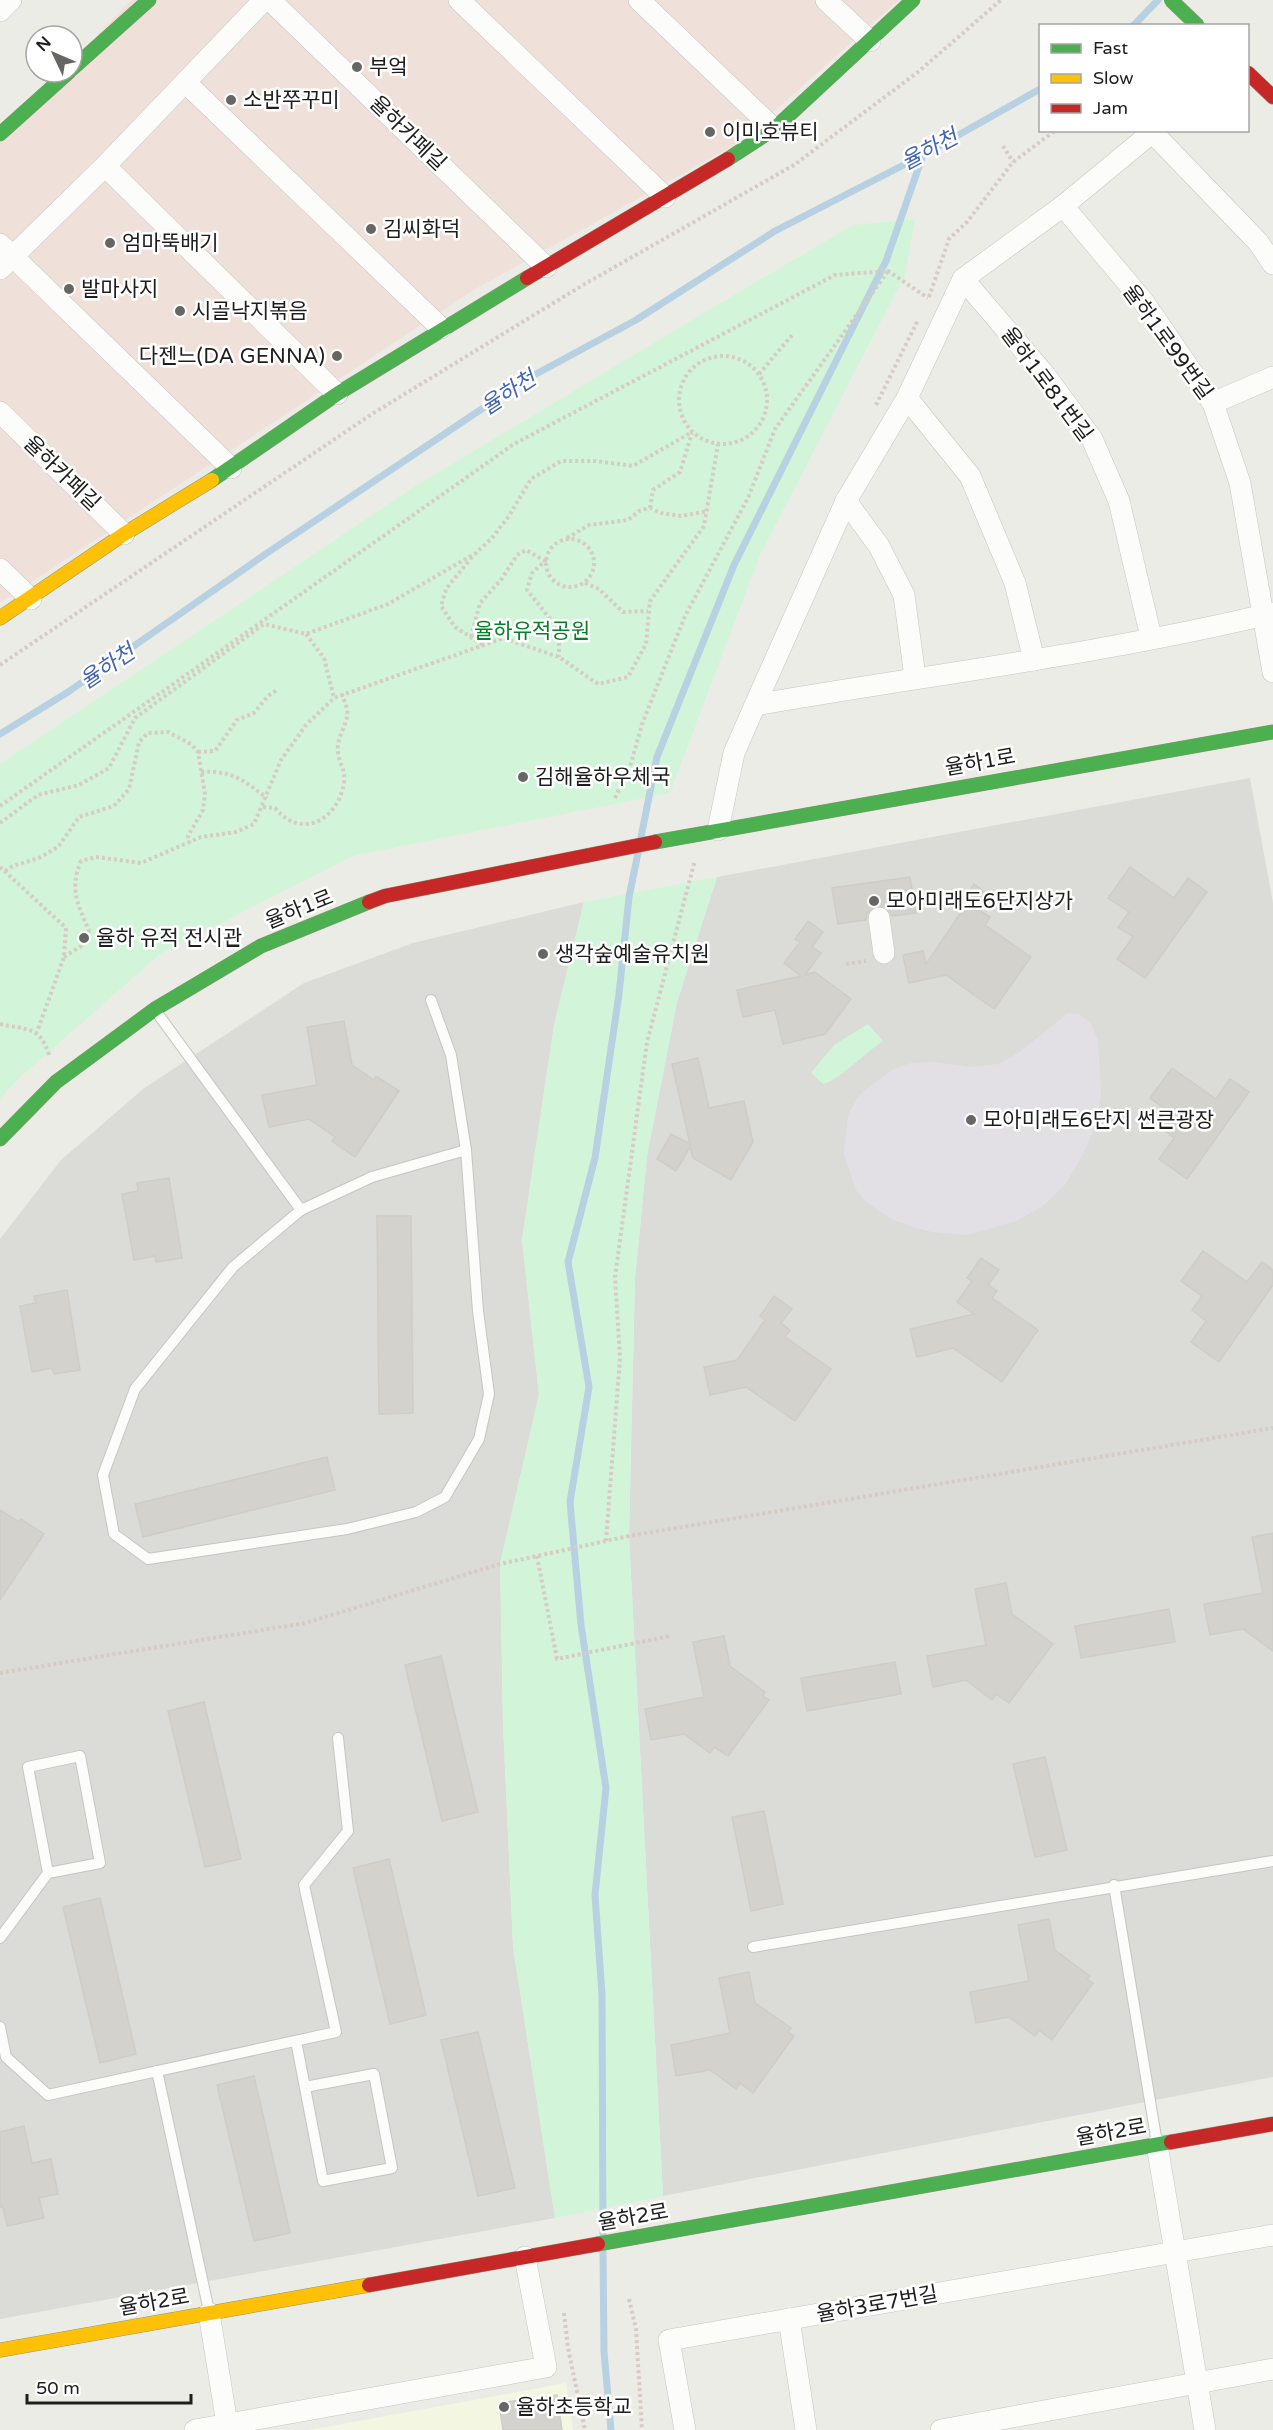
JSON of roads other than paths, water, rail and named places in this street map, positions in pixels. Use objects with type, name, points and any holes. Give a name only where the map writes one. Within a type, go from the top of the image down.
[{"type":"street","points":[[0,11],[11,0]]},
{"type":"street","points":[[84,58],[149,0]]},
{"type":"street","points":[[231,468],[4,256],[105,166],[264,0]]},
{"type":"street","name":"율하카페길","points":[[270,0],[546,267]]},
{"type":"street","points":[[459,0],[665,197]]},
{"type":"street","points":[[639,0],[774,129]]},
{"type":"street","points":[[826,0],[870,41]]},
{"type":"street","points":[[0,618],[124,534],[231,468],[337,394],[441,328],[665,197],[774,129],[913,0]]},
{"type":"street","points":[[1171,0],[1196,24]]},
{"type":"street","points":[[1249,74],[1273,97]]},
{"type":"street","points":[[186,83],[441,328]]},
{"type":"street","points":[[0,134],[55,84]]},
{"type":"street","points":[[718,830],[734,753],[755,705],[846,501],[906,398],[963,279],[1063,206],[1154,132],[1258,243],[1273,264]]},
{"type":"street","points":[[105,166],[337,394]]},
{"type":"street","name":"율하1로99번길","points":[[1063,206],[1143,301],[1213,403],[1240,483],[1269,614],[1273,672]]},
{"type":"street","name":"율하1로81번길","points":[[963,279],[1046,375],[1092,439],[1119,501],[1151,638]]},
{"type":"street","points":[[1213,403],[1273,377]]},
{"type":"street","points":[[906,398],[970,476],[1016,583],[1034,660]]},
{"type":"street","name":"율하카페길","points":[[0,412],[124,534]]},
{"type":"street","points":[[846,501],[879,546],[904,595],[915,677]]},
{"type":"street","points":[[0,569],[31,599]]},
{"type":"street","points":[[755,705],[915,677],[1034,660],[1269,614]]},
{"type":"street","name":"율하1로","points":[[3,1131],[56,1082],[155,1009],[261,946],[385,896],[694,834],[1273,732]]},
{"type":"street","points":[[876,957],[879,918]]},
{"type":"street","name":"율하2로","points":[[0,2350],[1273,2124]]},
{"type":"street","points":[[1157,2145],[1205,2430]]},
{"type":"street","name":"율하3로7번길","points":[[685,2430],[669,2340],[1273,2235]]},
{"type":"street","points":[[195,2430],[228,2427],[546,2367],[525,2257]]},
{"type":"street","points":[[209,2313],[228,2427]]},
{"type":"street","points":[[789,2319],[806,2430]]},
{"type":"street","points":[[941,2430],[1273,2369]]},
{"type":"lane","points":[[431,1000],[451,1055],[466,1150],[478,1311],[489,1394],[479,1439],[445,1497],[416,1512],[347,1529],[148,1560],[114,1534],[103,1475],[135,1389],[233,1267],[301,1210],[372,1177],[466,1150]]},
{"type":"lane","points":[[155,1009],[301,1210]]},
{"type":"lane","points":[[0,2027],[6,2057],[48,2095],[336,2032],[304,1885],[348,1832],[338,1738]]},
{"type":"lane","points":[[0,1938],[48,1873],[100,1863],[80,1756],[28,1767],[48,1873]]},
{"type":"lane","points":[[753,1947],[1114,1885],[1273,1861]]},
{"type":"lane","points":[[1114,1885],[1157,2145]]},
{"type":"lane","points":[[296,2041],[323,2181],[392,2168],[374,2074],[305,2087]]},
{"type":"lane","points":[[157,2071],[209,2313]]},
{"type":"waterway","name":"율하천","points":[[1135,24],[1158,0]]},
{"type":"waterway","name":"율하천","points":[[0,734],[68,692],[267,553],[525,380],[636,320],[775,231],[923,155],[1039,90]]},
{"type":"waterway","points":[[641,837],[657,757],[734,565],[886,261],[923,155]]},
{"type":"waterway","points":[[603,2236],[602,1995],[595,1895],[606,1788],[581,1625],[570,1502],[589,1387],[568,1262],[595,1158],[619,994],[629,897],[638,853]]},
{"type":"waterway","points":[[603,2250],[604,2352],[611,2430]]},
{"type":"place","name":"부엌","points":[[357,67]]},
{"type":"place","name":"소반쭈꾸미","points":[[231,100]]},
{"type":"place","name":"이미호뷰티","points":[[710,132]]},
{"type":"place","name":"김씨화덕","points":[[371,229]]},
{"type":"place","name":"엄마뚝배기","points":[[110,243]]},
{"type":"place","name":"발마사지","points":[[69,289]]},
{"type":"place","name":"시골낙지볶음","points":[[180,311]]},
{"type":"place","name":"다젠느(DA GENNA)","points":[[337,356]]},
{"type":"place","name":"김해율하우체국","points":[[523,777]]},
{"type":"place","name":"모아미래도6단지상가","points":[[874,901]]},
{"type":"place","name":"율하 유적 전시관","points":[[84,938]]},
{"type":"place","name":"생각숲예술유치원","points":[[543,954]]},
{"type":"place","name":"모아미래도6단지 썬큰광장","points":[[971,1120]]},
{"type":"place","name":"율하초등학교","points":[[504,2407]]},
{"type":"park label","name":"율하유적공원","points":[[532,631]]}]
